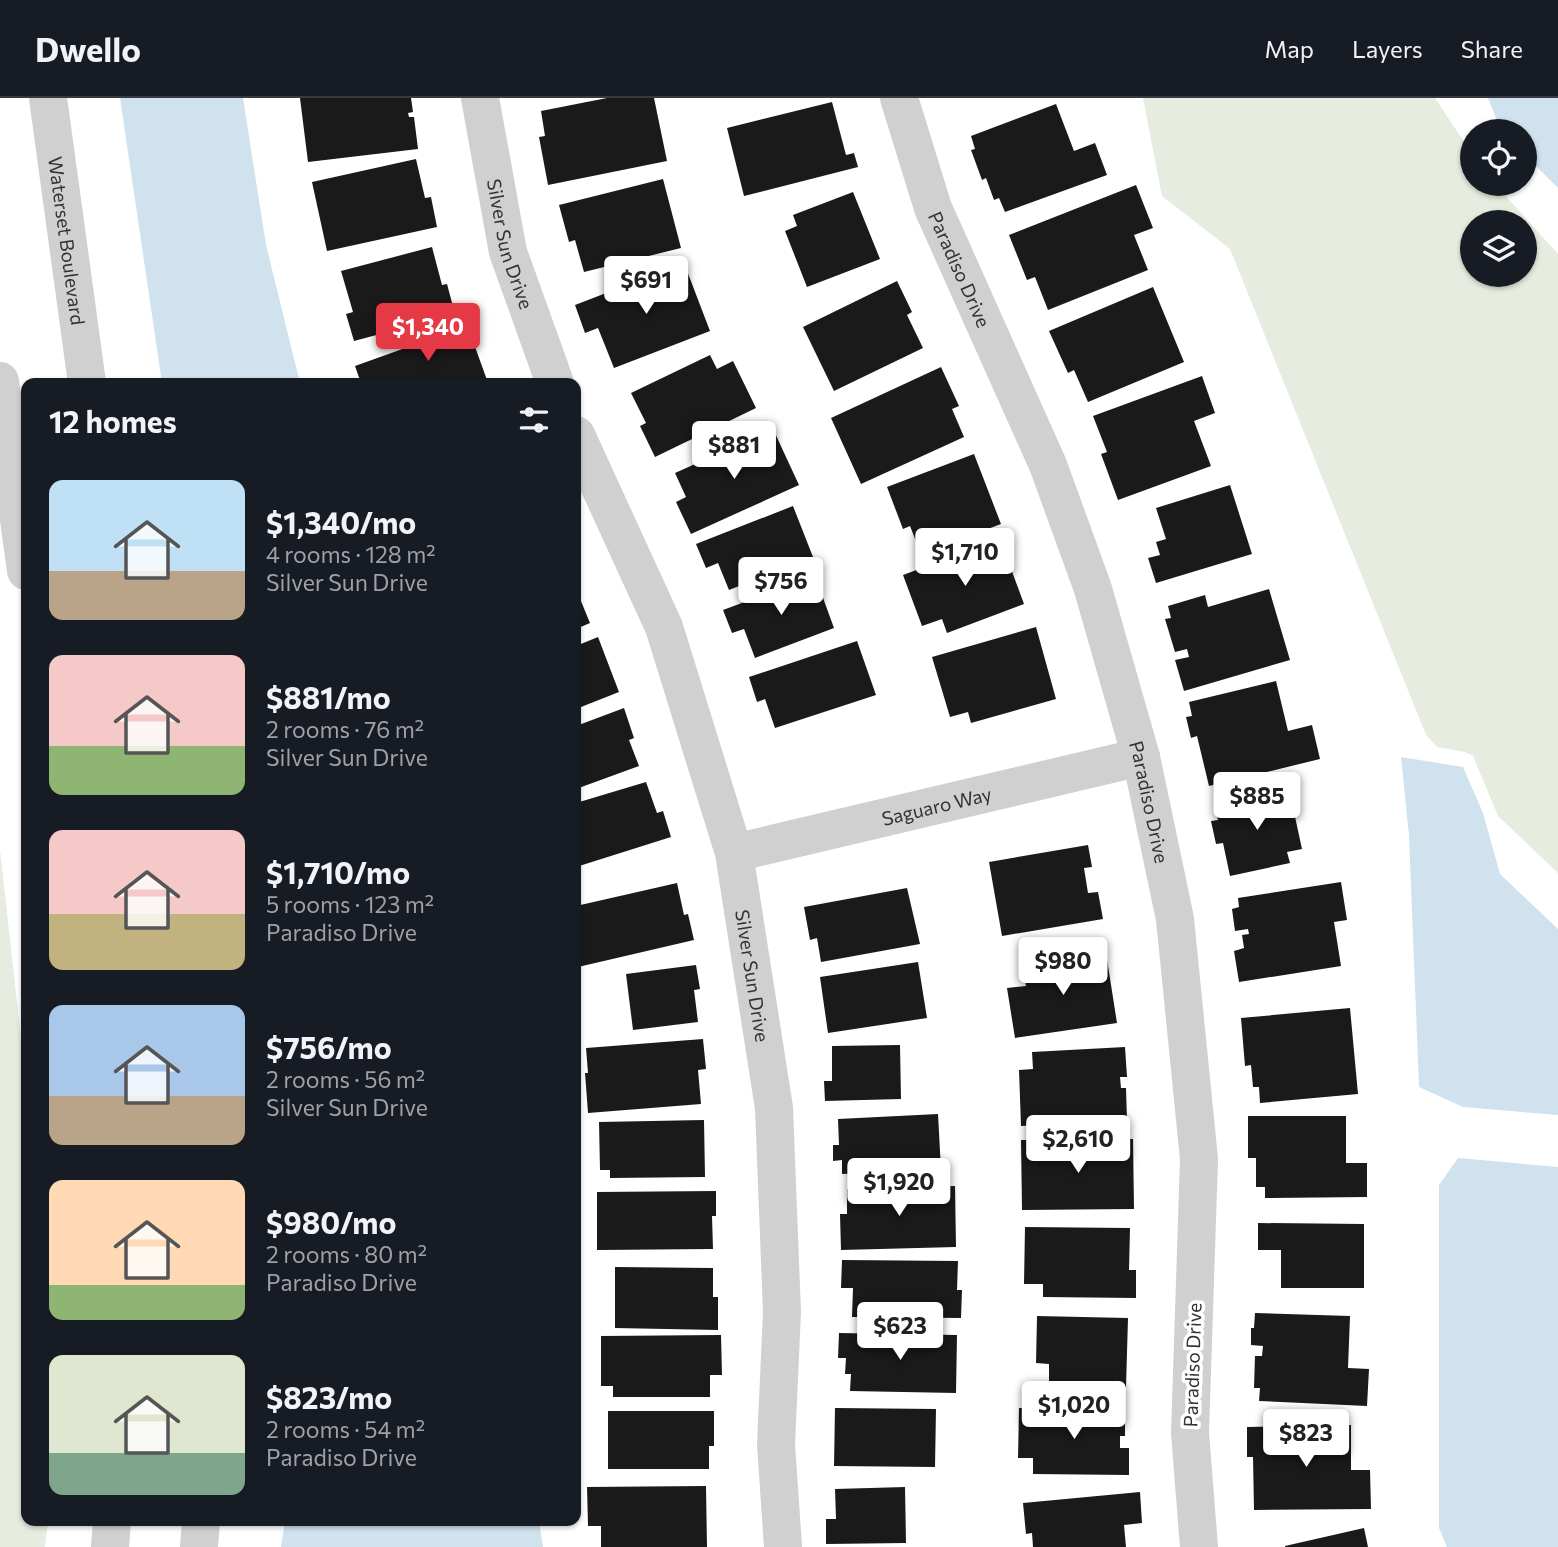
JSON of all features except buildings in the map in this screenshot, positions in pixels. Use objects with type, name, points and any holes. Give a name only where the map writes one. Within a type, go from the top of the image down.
[{"type":"street","name":"Waterset Boulevard","points":[[48,98],[86,378]]},
{"type":"street","name":"Silver Sun Drive","points":[[480,98],[509,252],[553,378]]},
{"type":"street","name":"Paradiso Drive","points":[[900,98],[933,208],[1048,465],[1093,589],[1141,757],[1175,919],[1199,1159],[1190,1433],[1199,1547]]},
{"type":"street","points":[[0,381],[21,534]]},
{"type":"street","name":"Silver Sun Drive","points":[[581,446],[664,628],[734,853],[774,1108],[782,1312],[776,1444],[783,1547]]},
{"type":"street","name":"Saguaro Way","points":[[734,853],[1141,757]]},
{"type":"street","points":[[110,1547],[112,1526]]},
{"type":"street","points":[[199,1547],[201,1526]]},
{"type":"shaded area","points":[[1143,98],[1435,98],[1460,136],[1460,196],[1506,196],[1518,210],[1460,210],[1460,287],[1537,287],[1537,231],[1558,254],[1558,873],[1498,816],[1473,756],[1437,747],[1426,735],[1230,249],[1162,196]]},
{"type":"shaded area","points":[[0,850],[21,1038],[21,1526],[47,1526],[45,1547],[0,1547]]},
{"type":"water","points":[[120,98],[243,98],[266,245],[299,378],[161,378]]},
{"type":"water","points":[[1488,98],[1558,98],[1558,188],[1537,167],[1537,119],[1496,119]]},
{"type":"water","points":[[1401,757],[1463,767],[1483,813],[1500,874],[1558,929],[1558,1115],[1463,1107],[1419,1087],[1409,835]]},
{"type":"water","points":[[1458,1158],[1558,1167],[1558,1547],[1447,1547],[1439,1528],[1439,1185]]},
{"type":"water","points":[[284,1526],[540,1526],[543,1547],[281,1547]]}]
